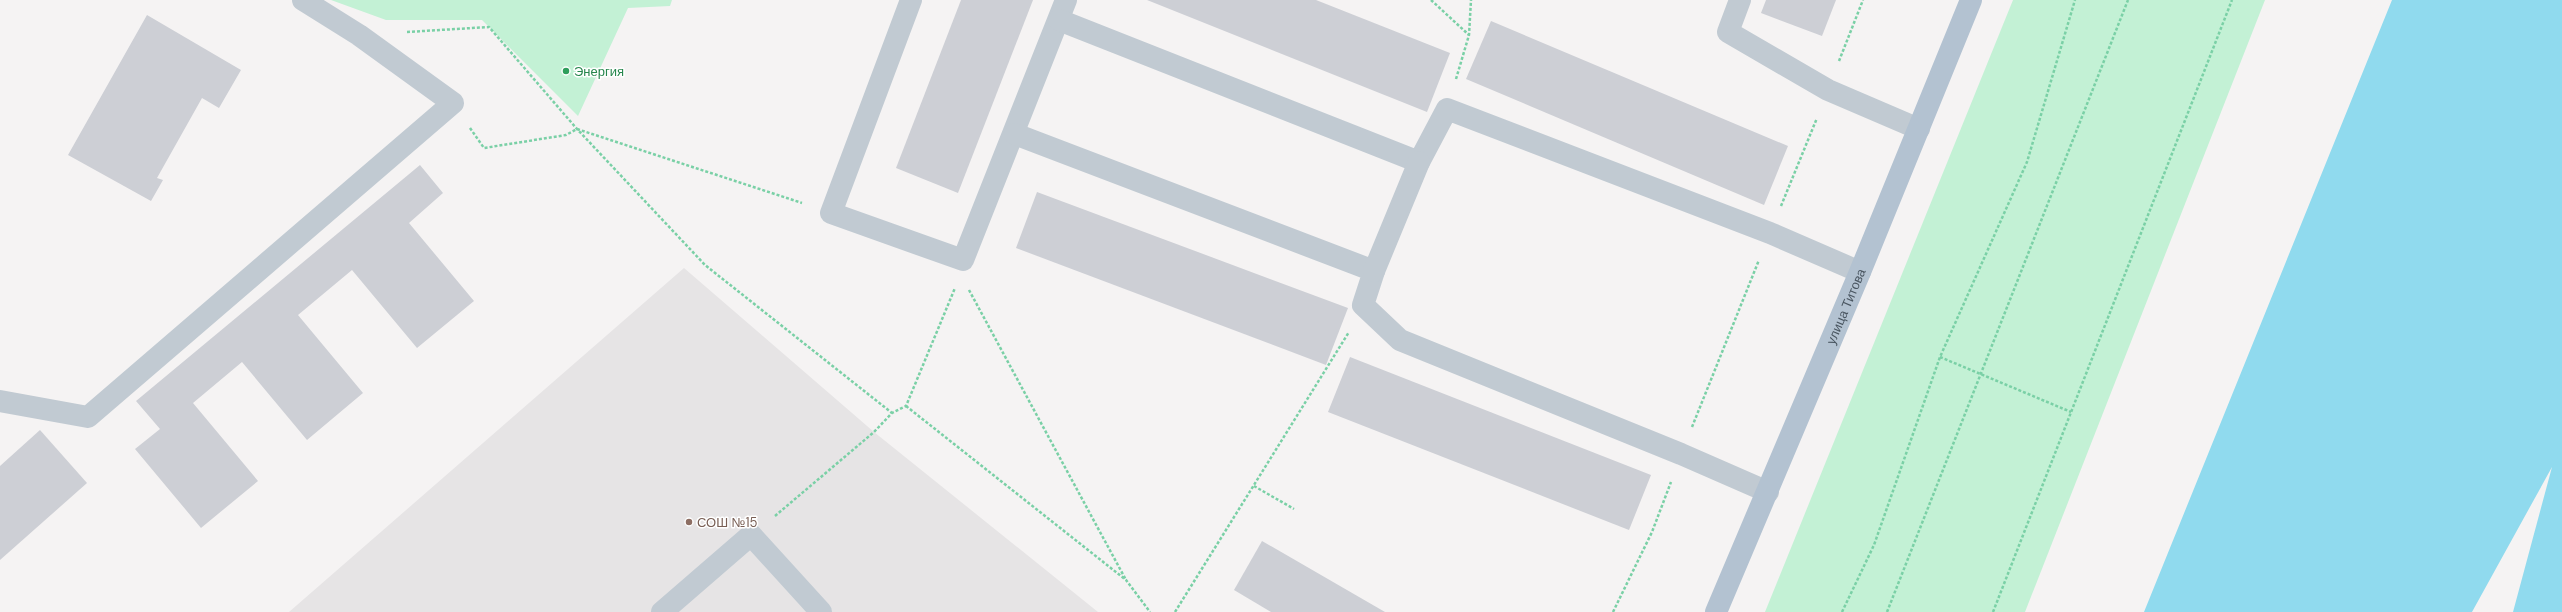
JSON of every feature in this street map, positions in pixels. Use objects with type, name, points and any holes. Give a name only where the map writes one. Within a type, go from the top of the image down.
[{"type":"main road","name":"улица Титова","points":[[1716,612],[1860,272],[1971,0]]},
{"type":"lane","points":[[0,401],[88,416],[453,103],[359,35],[303,0]]},
{"type":"lane","points":[[911,0],[831,213],[962,267],[1063,10],[1420,162]]},
{"type":"lane","points":[[1740,0],[1728,32],[1828,90],[1919,129]]},
{"type":"lane","points":[[1768,492],[1681,454],[1400,340],[1363,304],[1374,271],[1420,162],[1447,109],[1770,233],[1860,272]]},
{"type":"lane","points":[[1015,134],[1374,271]]},
{"type":"lane","points":[[662,612],[752,535],[821,612]]},
{"type":"path","points":[[1431,0],[1469,35]]},
{"type":"path","points":[[1447,109],[1469,35],[1471,0]]},
{"type":"path","points":[[1613,612],[1652,532],[1681,454],[1863,0]]},
{"type":"path","points":[[1842,612],[1874,544],[1940,357],[2027,162],[2076,0]]},
{"type":"path","points":[[1887,612],[2128,0]]},
{"type":"path","points":[[1992,612],[2232,0]]},
{"type":"path","points":[[405,32],[489,27],[577,129],[705,266],[892,413]]},
{"type":"path","points":[[453,103],[484,148],[566,135],[577,129],[831,213]]},
{"type":"path","points":[[752,535],[874,432],[892,413],[906,406],[962,267]]},
{"type":"path","points":[[962,267],[1126,580],[1150,612]]},
{"type":"path","points":[[1174,612],[1344,343],[1363,304]]},
{"type":"path","points":[[1940,357],[2071,412]]},
{"type":"path","points":[[906,406],[1126,580]]},
{"type":"path","points":[[1254,486],[1294,509]]},
{"type":"shaded area","name":"СОШ №15","points":[[684,268],[874,432],[1098,612],[289,612]]},
{"type":"green space","name":"Энергия","points":[[331,0],[672,0],[670,6],[628,8],[578,116],[482,20],[386,20]]},
{"type":"green space","points":[[2013,0],[2265,0],[2025,612],[1765,612]]},
{"type":"water","points":[[2392,0],[2562,0],[2562,612],[2513,612],[2552,467],[2472,612],[2144,612]]},
{"type":"building","points":[[961,0],[1033,0],[958,193],[896,168]]},
{"type":"building","points":[[1147,0],[1316,0],[1450,53],[1427,112]]},
{"type":"building","points":[[1766,0],[1836,0],[1822,36],[1761,13]]},
{"type":"building","points":[[147,15],[241,70],[219,108],[202,98],[157,178],[163,180],[151,201],[68,155]]},
{"type":"building","points":[[1491,21],[1788,146],[1764,205],[1466,79]]},
{"type":"building","points":[[420,165],[443,193],[409,223],[474,301],[417,348],[352,270],[298,315],[363,393],[307,440],[242,362],[193,403],[258,481],[201,528],[135,449],[160,429],[136,401]]},
{"type":"building","points":[[1037,192],[1348,308],[1326,365],[1016,248]]},
{"type":"building","points":[[1350,357],[1651,475],[1629,530],[1328,412]]},
{"type":"building","points":[[40,430],[87,483],[0,560],[0,466]]},
{"type":"building","points":[[1262,541],[1385,612],[1271,612],[1234,590]]},
{"type":"place","name":"Энергия","points":[[566,71]]},
{"type":"place","name":"СОШ №15","points":[[689,522]]}]
